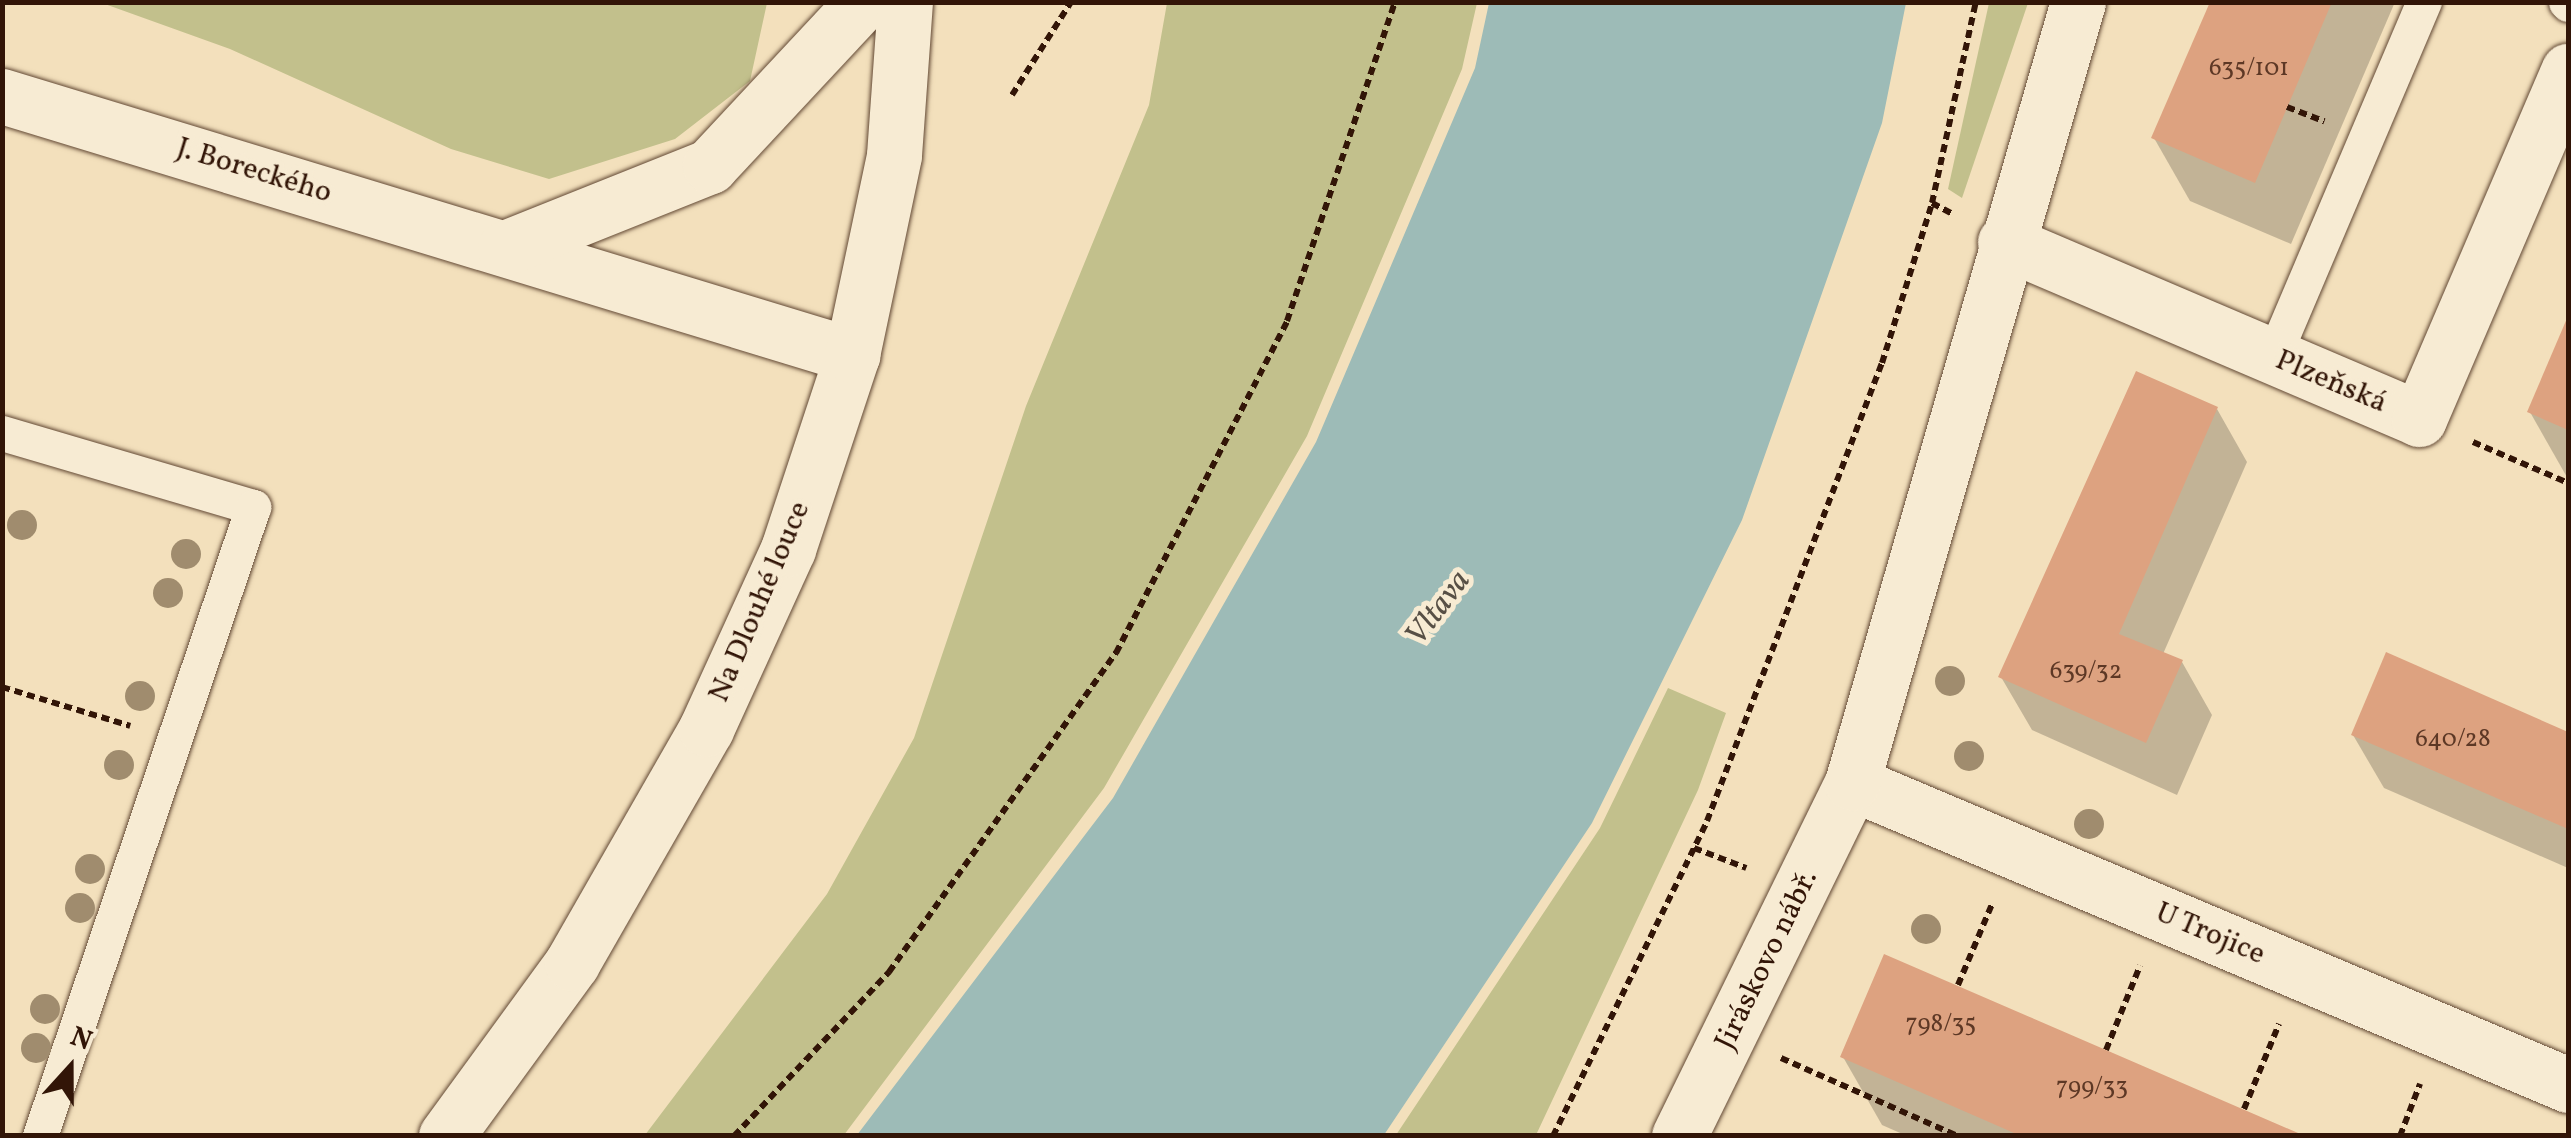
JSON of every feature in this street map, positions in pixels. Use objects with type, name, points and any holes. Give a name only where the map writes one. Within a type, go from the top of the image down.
[{"type":"street","points":[[504,248],[710,166],[863,2]]},
{"type":"street","name":"Na Dlouhé louce","points":[[446,1136],[572,963],[706,729],[788,549],[852,355],[894,155],[905,2]]},
{"type":"street","points":[[1852,783],[2078,2]]},
{"type":"street","name":"Plzeňská","points":[[2006,242],[2419,419],[2568,70]]},
{"type":"street","name":"J. Boreckého","points":[[2,96],[852,355]]},
{"type":"street","name":"Jiráskovo nábř.","points":[[1680,1136],[1852,783]]},
{"type":"street","name":"U Trojice","points":[[1852,783],[2568,1085]]},
{"type":"lane","points":[[2273,356],[2424,2]]},
{"type":"lane","points":[[2,432],[253,507],[40,1136]]},
{"type":"path","points":[[1012,95],[1071,2]]},
{"type":"path","points":[[734,1136],[889,972],[1116,653],[1287,321],[1396,2]]},
{"type":"path","points":[[1553,1136],[1694,848],[1882,363],[1932,202],[1976,2]]},
{"type":"path","points":[[2419,419],[2568,484]]},
{"type":"path","points":[[2,687],[174,740]]},
{"type":"path","points":[[1694,848],[1766,875]]},
{"type":"path","points":[[1958,985],[1975,946]]},
{"type":"path","points":[[2106,1050],[2122,1008]]},
{"type":"path","points":[[1730,1036],[1958,1136]]},
{"type":"path","points":[[2244,1109],[2261,1068]]},
{"type":"shaded area","points":[[102,3],[767,3],[750,81],[675,139],[549,179],[451,149],[230,49]]},
{"type":"shaded area","points":[[1167,3],[1477,3],[1462,69],[1307,436],[1104,788],[844,1135],[645,1135],[827,894],[914,738],[1026,406],[1149,105]]},
{"type":"shaded area","points":[[1989,3],[2028,3],[1962,198],[1948,189]]},
{"type":"shaded area","points":[[1668,688],[1726,713],[1698,790],[1536,1135],[1396,1135],[1600,828]]},
{"type":"water","name":"Vltava","points":[[1489,3],[1906,3],[1882,123],[1742,520],[1592,823],[1384,1135],[857,1135],[1113,798],[1316,442],[1475,68]]},
{"type":"building","points":[[2210,2],[2332,2],[2255,183],[2151,138]]},
{"type":"building","points":[[2568,316],[2568,430],[2527,412]]},
{"type":"building","points":[[2136,371],[2218,407],[2119,634],[2183,660],[2146,743],[1998,677]]},
{"type":"building","points":[[2386,652],[2568,732],[2568,829],[2351,735]]},
{"type":"building","points":[[1884,954],[2305,1136],[2021,1136],[1840,1057]]}]
